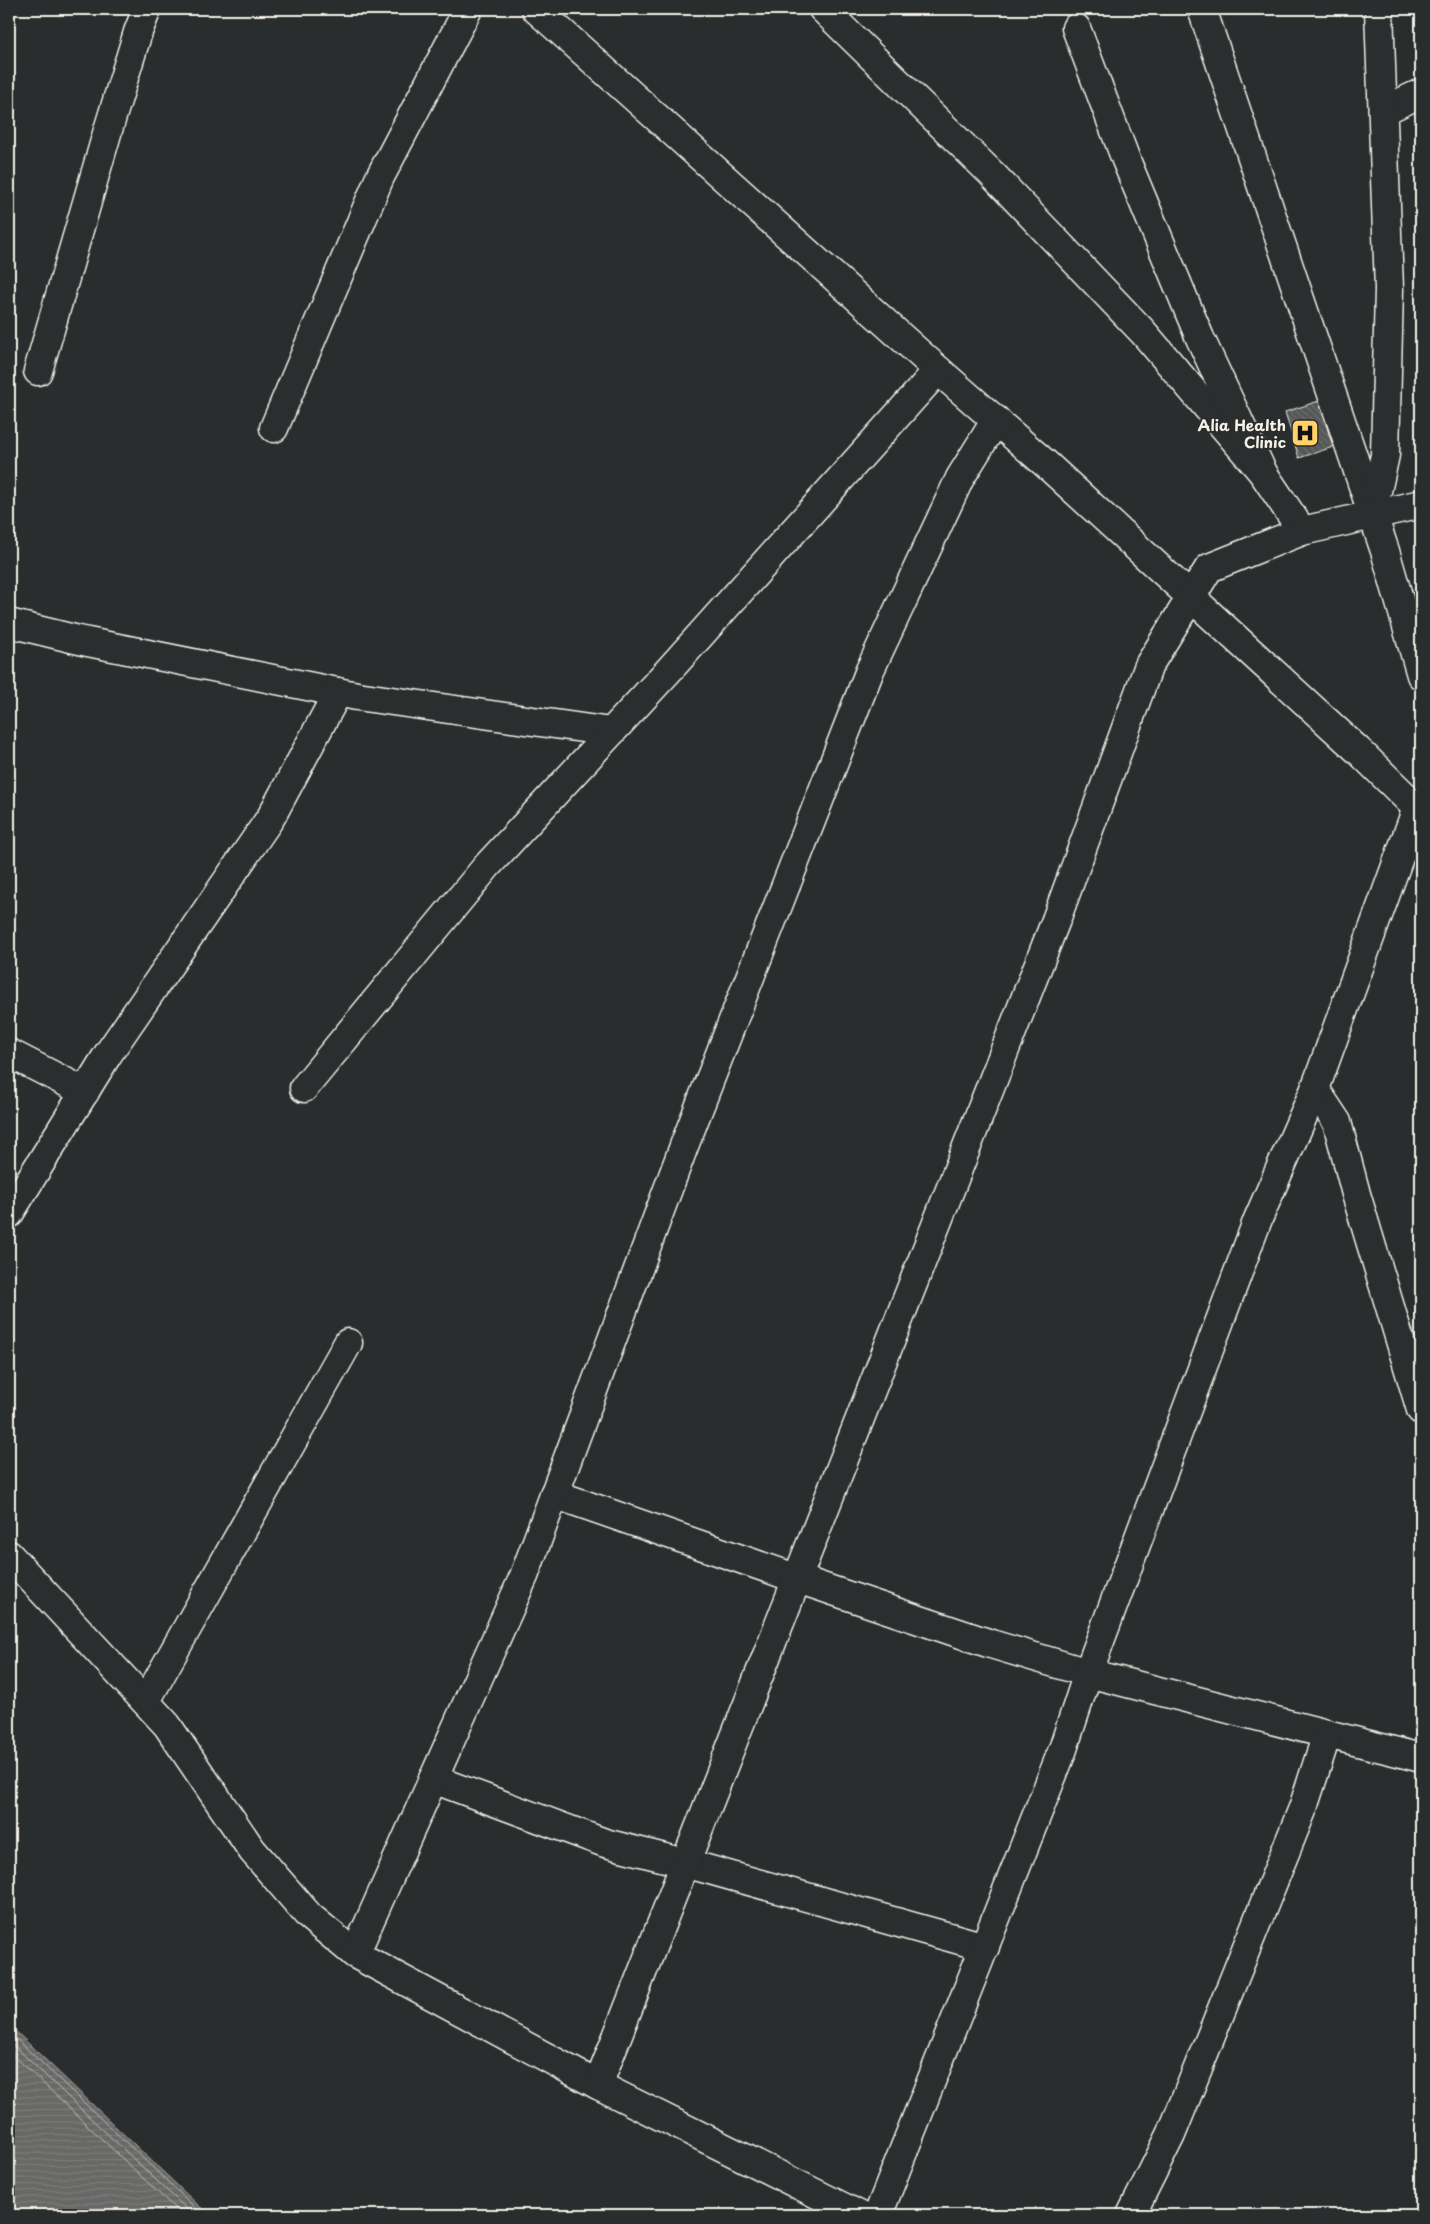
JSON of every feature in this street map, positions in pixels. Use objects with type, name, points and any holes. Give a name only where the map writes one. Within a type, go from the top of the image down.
[{"type":"street","points":[[38,372],[108,130],[138,32],[147,9]]},
{"type":"street","points":[[274,428],[380,177],[468,9]]},
{"type":"street","points":[[536,9],[996,420],[1362,753],[1419,810],[1315,1089],[1258,1219],[1088,1673],[1063,1749],[878,2215]]},
{"type":"street","points":[[823,9],[992,174],[1136,325],[1263,473],[1302,531]]},
{"type":"street","points":[[1202,9],[1372,514],[1421,676]]},
{"type":"street","points":[[1372,514],[1385,455],[1389,299],[1379,9]]},
{"type":"street","points":[[1076,28],[1126,160],[1192,320],[1263,473]]},
{"type":"street","points":[[1383,112],[1421,93]]},
{"type":"street","points":[[304,1088],[487,866],[611,732],[938,370]]},
{"type":"street","points":[[356,1954],[524,1576],[688,1137],[870,670],[960,478],[996,420]]},
{"type":"street","points":[[598,2085],[1056,920],[1149,665],[1209,568],[1302,531],[1421,504]]},
{"type":"street","points":[[9,623],[338,692],[611,732]]},
{"type":"street","points":[[9,1214],[108,1054],[271,817],[338,692]]},
{"type":"street","points":[[9,1053],[85,1092]]},
{"type":"street","points":[[1315,1089],[1337,1122],[1356,1194],[1421,1410]]},
{"type":"street","points":[[146,1701],[348,1343]]},
{"type":"street","points":[[554,1494],[991,1644],[1088,1673],[1421,1758]]},
{"type":"street","points":[[9,1555],[167,1725],[252,1850],[309,1916],[356,1954],[598,2085],[859,2215]]},
{"type":"street","points":[[1131,2215],[1171,2135],[1303,1808],[1327,1734]]},
{"type":"street","points":[[433,1780],[605,1844],[685,1863],[985,1947]]},
{"type":"water","points":[[9,2025],[199,2206],[211,2215],[9,2215]]},
{"type":"building","points":[[1319,401],[1333,447],[1299,458],[1285,412]]},
{"type":"place","name":"Alia Health Clinic","points":[[1305,433]]}]
